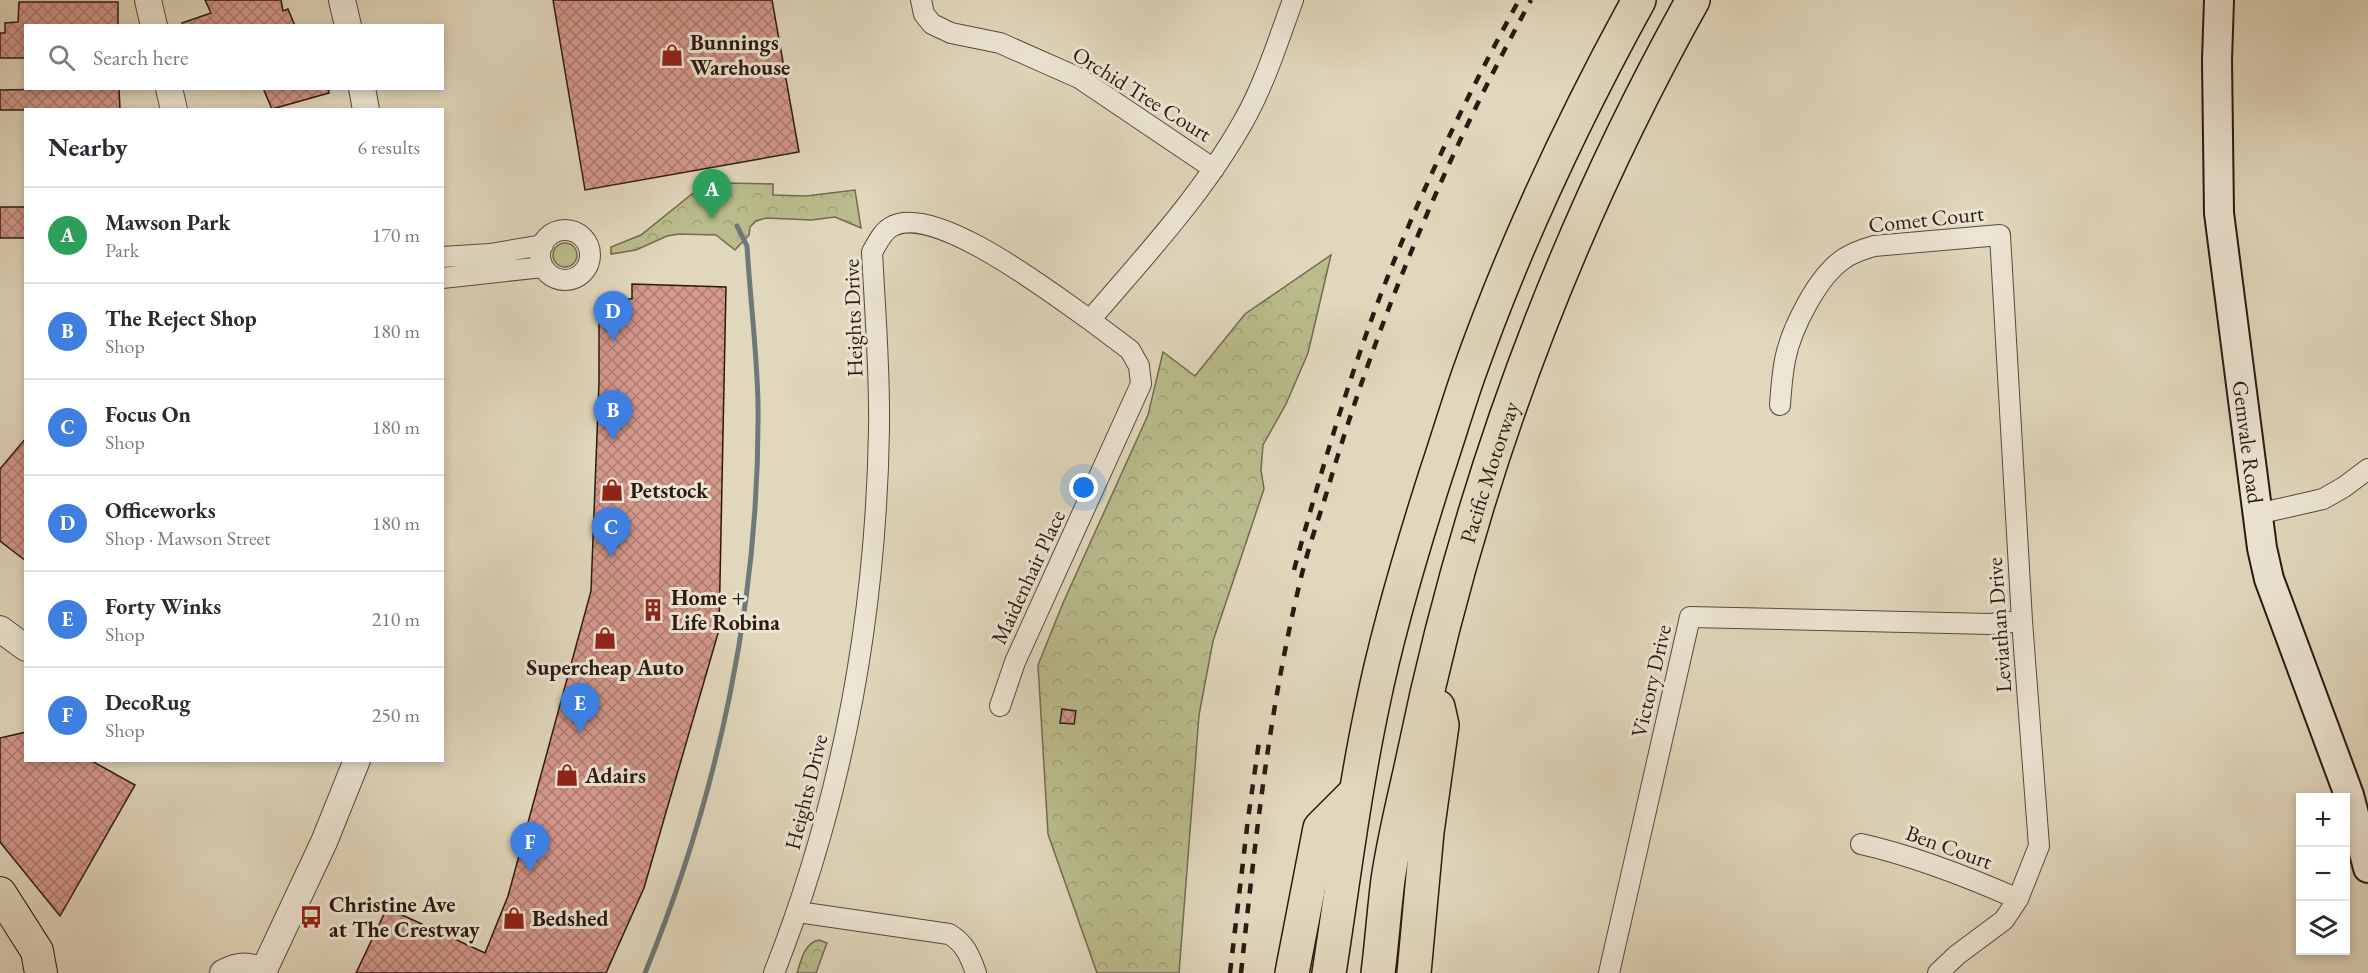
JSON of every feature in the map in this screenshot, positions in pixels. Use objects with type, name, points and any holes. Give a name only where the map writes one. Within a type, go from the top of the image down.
[{"type":"highway","points":[[1329,973],[1356,792],[1373,701],[1408,564],[1468,375],[1509,271],[1550,180],[1606,60],[1639,0]]},
{"type":"highway","name":"Pacific Motorway","points":[[1378,973],[1389,878],[1430,673],[1468,532],[1510,404],[1569,255],[1620,140],[1694,0]]},
{"type":"highway","points":[[1414,973],[1427,832],[1442,725],[1430,673]]},
{"type":"highway","points":[[1292,973],[1320,828],[1356,792]]},
{"type":"main road","name":"Gemvale Road","points":[[2219,0],[2217,60],[2219,213],[2257,514],[2269,579],[2349,795],[2368,868]]},
{"type":"main road","points":[[0,892],[37,951],[40,973]]},
{"type":"main road","points":[[0,930],[28,973]]},
{"type":"street","points":[[148,0],[154,24]]},
{"type":"street","points":[[342,0],[348,24]]},
{"type":"street","points":[[351,0],[353,24]]},
{"type":"street","name":"Orchid Tree Court","points":[[921,0],[924,14],[932,24],[951,33],[1000,43],[1079,78],[1214,169]]},
{"type":"street","points":[[1090,320],[1196,194],[1214,169],[1243,122],[1266,75],[1293,0]]},
{"type":"street","points":[[169,90],[174,108]]},
{"type":"street","points":[[362,90],[366,108]]},
{"type":"street","name":"Heights Drive","points":[[774,973],[798,912],[834,792],[865,629],[875,533],[879,429],[879,360],[872,252],[881,237],[892,226],[916,222],[985,248],[1090,320]]},
{"type":"street","points":[[558,231],[573,231],[585,240],[591,254],[586,270],[572,280],[555,278],[543,267],[541,259],[543,245],[546,239],[558,231]]},
{"type":"street","name":"Comet Court","points":[[1780,405],[1785,358],[1795,328],[1820,285],[1842,260],[1855,252],[1874,246],[2000,235]]},
{"type":"street","name":"Leviathan Drive","points":[[1938,973],[1957,955],[2004,920],[2018,900],[2039,846],[2022,621],[2000,235]]},
{"type":"street","points":[[444,257],[490,254],[543,245]]},
{"type":"street","points":[[444,278],[543,267]]},
{"type":"street","name":"Maidenhair Place","points":[[1000,706],[1015,662],[1141,384],[1139,366],[1130,350],[1090,320]]},
{"type":"street","points":[[2257,514],[2323,499],[2368,469]]},
{"type":"street","name":"Victory Drive","points":[[1609,973],[1690,617],[1990,624],[2022,621]]},
{"type":"street","points":[[0,629],[24,647]]},
{"type":"street","points":[[224,973],[244,966],[264,973],[324,842],[356,762]]},
{"type":"street","name":"Ben Court","points":[[1862,844],[1887,849],[1978,881],[2018,900]]},
{"type":"street","points":[[798,912],[949,934],[959,940],[969,953],[976,973]]},
{"type":"green space","points":[[726,183],[773,184],[773,195],[806,196],[855,190],[861,228],[835,217],[811,220],[766,218],[756,221],[750,227],[749,235],[735,250],[716,235],[679,234],[667,236],[636,250],[611,254],[611,247],[641,235],[692,194]]},
{"type":"green space","points":[[565,243],[574,246],[577,255],[574,264],[565,267],[556,264],[553,255],[556,246]]},
{"type":"green space","points":[[1331,255],[1308,353],[1286,404],[1263,445],[1261,470],[1264,489],[1213,641],[1199,715],[1179,973],[1097,973],[1048,834],[1038,665],[1063,603],[1148,415],[1163,352],[1195,376],[1245,314]]},
{"type":"green space","points":[[819,940],[827,943],[816,973],[797,973],[807,949]]},
{"type":"building","points":[[205,0],[281,0],[283,11],[288,9],[294,24],[182,24],[211,13]]},
{"type":"building","name":"Bunnings Warehouse","points":[[553,0],[772,0],[799,152],[585,190]]},
{"type":"building","points":[[19,2],[118,2],[118,24],[24,24],[24,58],[0,58],[0,33],[5,33],[5,23],[18,22]]},
{"type":"building","points":[[0,90],[119,90],[120,108],[0,110]]},
{"type":"building","points":[[264,90],[328,90],[329,93],[272,108]]},
{"type":"building","points":[[0,207],[24,207],[24,238],[0,238]]},
{"type":"building","name":"Home + Life Robina","points":[[632,284],[726,287],[719,630],[644,888],[606,973],[356,973],[387,908],[485,953],[508,896],[591,591],[599,382],[599,298],[632,299]]},
{"type":"building","points":[[24,440],[24,559],[0,541],[0,469]]},
{"type":"building","points":[[1062,709],[1076,711],[1074,724],[1060,723]]},
{"type":"building","points":[[24,732],[24,762],[94,762],[135,785],[60,916],[0,842],[0,738]]},
{"type":"waterway","points":[[645,973],[694,836],[714,765],[743,622],[752,550],[757,477],[758,404],[747,246],[737,226]]},
{"type":"railway","points":[[1294,570],[1340,412],[1388,277],[1440,157],[1519,0]]},
{"type":"railway","points":[[1241,973],[1271,727],[1289,630],[1307,556],[1351,416],[1394,294],[1444,174],[1531,0]]},
{"type":"railway","points":[[1230,973],[1260,735]]},
{"type":"place","name":"Bunnings Warehouse","points":[[672,55]]},
{"type":"place","name":"Mawson Park","points":[[712,219]]},
{"type":"place","name":"Officeworks","points":[[613,341]]},
{"type":"place","name":"The Reject Shop","points":[[613,440]]},
{"type":"place","name":"Petstock","points":[[612,490]]},
{"type":"place","name":"Focus On","points":[[611,557]]},
{"type":"place","name":"Home + Life Robina","points":[[653,610]]},
{"type":"place","name":"Supercheap Auto","points":[[605,638]]},
{"type":"place","name":"Forty Winks","points":[[580,733]]},
{"type":"place","name":"Adairs","points":[[567,775]]},
{"type":"place","name":"DecoRug","points":[[530,872]]},
{"type":"place","name":"Christine Ave at The Crestway","points":[[311,917]]},
{"type":"place","name":"Bedshed","points":[[514,918]]}]
